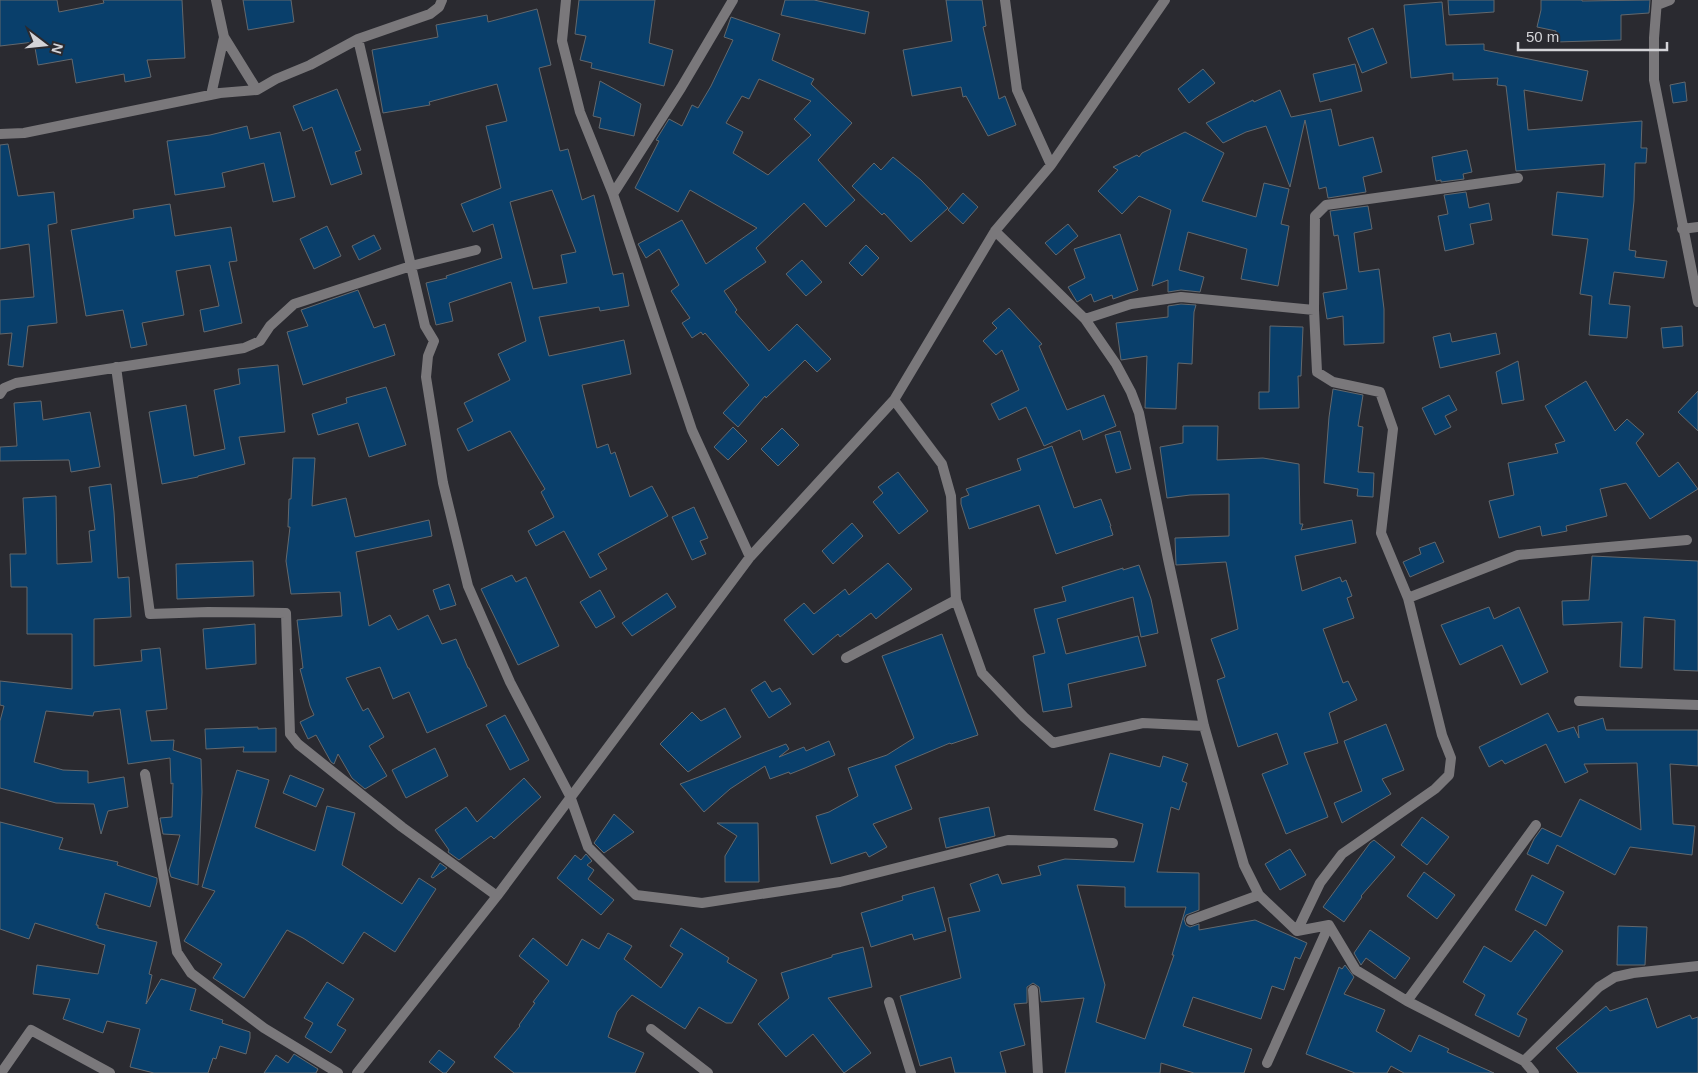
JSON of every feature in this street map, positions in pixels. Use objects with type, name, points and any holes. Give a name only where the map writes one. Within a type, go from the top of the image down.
[{"type":"street","points":[[216,0],[224,37],[257,90]]},
{"type":"street","points":[[0,134],[24,133],[211,95],[257,90],[276,79],[310,65],[358,39],[430,14],[439,7],[442,0]]},
{"type":"street","points":[[566,0],[562,41],[580,112],[613,194],[692,430],[750,557]]},
{"type":"street","points":[[613,194],[681,88],[733,0]]},
{"type":"street","points":[[1005,0],[1017,90],[1051,165]]},
{"type":"street","points":[[357,1073],[497,896],[750,557],[894,400],[995,231],[1051,165],[1165,0]]},
{"type":"street","points":[[1670,0],[1657,2],[1654,38],[1654,80],[1682,229],[1698,302]]},
{"type":"street","points":[[211,95],[224,37]]},
{"type":"street","points":[[358,39],[425,326],[434,340],[426,365],[426,377],[443,483],[468,586],[510,682],[570,796],[588,847],[636,895],[702,903],[840,882],[1008,840],[1113,843]]},
{"type":"street","points":[[1297,931],[1320,883],[1342,854],[1435,789],[1449,775],[1452,758],[1442,735],[1408,598],[1381,533],[1393,429],[1389,414],[1380,392],[1333,382],[1318,372],[1314,310],[1315,216],[1326,205],[1518,178]]},
{"type":"street","points":[[1682,229],[1698,227]]},
{"type":"street","points":[[995,231],[1084,319],[1116,364],[1132,392],[1139,413],[1204,726],[1244,865],[1258,895],[1297,931]]},
{"type":"street","points":[[0,394],[4,388],[16,383],[244,348],[260,341],[270,326],[294,304],[411,266],[476,250]]},
{"type":"street","points":[[1084,319],[1131,304],[1181,296],[1314,310]]},
{"type":"street","points":[[116,367],[150,614],[208,612],[286,613],[290,734],[298,744],[402,827],[497,896]]},
{"type":"street","points":[[894,400],[942,464],[951,496],[956,600],[982,673],[1024,717],[1053,743],[1143,723],[1204,726]]},
{"type":"street","points":[[1408,598],[1518,555],[1687,540]]},
{"type":"street","points":[[846,658],[956,600]]},
{"type":"street","points":[[1579,701],[1698,705]]},
{"type":"street","points":[[145,774],[177,952],[191,973],[264,1028],[338,1073]]},
{"type":"street","points":[[1407,1001],[1536,825]]},
{"type":"street","points":[[1191,920],[1258,895]]},
{"type":"street","points":[[1297,931],[1329,925]]},
{"type":"street","points":[[1329,925],[1356,970],[1407,1001],[1524,1061],[1534,1073]]},
{"type":"street","points":[[1267,1063],[1329,925]]},
{"type":"street","points":[[1524,1061],[1599,987],[1615,977],[1632,973],[1698,966]]},
{"type":"street","points":[[1033,990],[1038,1073]]},
{"type":"street","points":[[889,1002],[911,1073]]},
{"type":"street","points":[[1,1073],[31,1030],[110,1073]]},
{"type":"street","points":[[651,1030],[708,1073]]},
{"type":"building","points":[[0,0],[57,0],[59,12],[104,3],[103,0],[182,0],[185,58],[147,60],[151,77],[125,82],[124,74],[76,83],[72,59],[38,65],[34,42],[0,46]]},
{"type":"building","points":[[243,0],[291,0],[294,22],[248,30]]},
{"type":"building","points":[[579,0],[655,0],[649,43],[673,50],[664,86],[591,68],[592,63],[580,60],[586,36],[575,34]]},
{"type":"building","points":[[785,0],[814,0],[869,12],[865,34],[781,15]]},
{"type":"building","points":[[946,0],[982,0],[986,26],[983,27],[999,99],[1005,96],[1016,125],[988,136],[966,96],[963,97],[961,87],[912,96],[903,50],[952,41]]},
{"type":"building","points":[[1448,0],[1494,0],[1494,12],[1449,15]]},
{"type":"building","points":[[1541,0],[1650,0],[1649,13],[1621,15],[1621,40],[1556,42],[1556,31],[1537,27]]},
{"type":"building","points":[[1442,2],[1446,45],[1484,44],[1484,50],[1588,71],[1582,101],[1524,90],[1528,130],[1642,121],[1641,148],[1647,148],[1646,163],[1635,163],[1634,201],[1629,250],[1636,251],[1635,257],[1667,261],[1664,278],[1614,272],[1609,304],[1630,306],[1627,338],[1589,335],[1592,296],[1580,294],[1588,239],[1552,235],[1557,192],[1603,197],[1605,164],[1516,171],[1506,86],[1497,85],[1498,78],[1453,80],[1453,73],[1411,78],[1404,5]]},
{"type":"building","points":[[537,9],[551,65],[539,68],[560,151],[568,149],[582,200],[594,195],[613,275],[623,273],[629,306],[600,311],[599,307],[539,317],[549,356],[624,340],[631,374],[582,385],[597,448],[608,444],[611,454],[615,452],[630,497],[652,486],[668,516],[598,554],[607,569],[590,578],[564,531],[536,546],[528,531],[554,517],[541,492],[545,489],[510,431],[468,451],[457,429],[473,421],[464,403],[510,380],[498,354],[526,341],[511,282],[449,303],[453,321],[436,325],[426,283],[447,278],[446,276],[502,258],[493,224],[473,232],[461,204],[501,188],[486,126],[507,121],[497,84],[429,102],[430,105],[383,113],[372,50],[438,37],[436,25],[487,15],[488,22]],"holes":[[[552,190],[576,252],[561,255],[567,283],[533,289],[510,202]]]},
{"type":"building","points":[[731,17],[780,34],[772,60],[814,79],[811,84],[852,123],[818,160],[855,200],[826,227],[804,203],[756,248],[766,262],[724,291],[737,310],[735,312],[769,351],[797,324],[831,359],[817,372],[805,360],[766,398],[765,396],[738,427],[723,413],[749,385],[705,333],[703,335],[701,332],[692,338],[682,323],[690,318],[671,291],[679,285],[659,249],[646,258],[638,244],[682,220],[706,264],[757,228],[690,190],[678,212],[635,188],[659,141],[656,140],[669,119],[682,126],[692,105],[698,108],[711,86],[733,40],[724,37]],"holes":[[[759,79],[811,101],[794,119],[811,135],[768,175],[733,153],[743,132],[726,123],[742,96],[749,99]]]},
{"type":"building","points":[[1373,28],[1387,63],[1362,73],[1348,38]]},
{"type":"building","points":[[1355,64],[1362,91],[1320,102],[1313,74]]},
{"type":"building","points":[[1203,69],[1215,83],[1189,103],[1178,89]]},
{"type":"building","points":[[600,81],[641,104],[634,136],[599,128],[601,118],[593,116]]},
{"type":"building","points":[[1685,82],[1687,101],[1673,103],[1670,85]]},
{"type":"building","points":[[337,89],[361,150],[355,152],[362,174],[331,185],[312,127],[303,131],[293,106]]},
{"type":"building","points":[[1280,90],[1291,117],[1331,109],[1339,146],[1373,137],[1382,172],[1363,177],[1366,192],[1328,198],[1326,187],[1319,189],[1305,120],[1290,187],[1266,126],[1246,132],[1223,143],[1206,123],[1253,100],[1254,102]]},
{"type":"building","points":[[247,126],[250,139],[280,132],[295,197],[273,202],[264,163],[222,173],[225,187],[175,195],[167,141],[210,135]]},
{"type":"building","points":[[1185,132],[1224,153],[1202,201],[1256,217],[1264,183],[1289,189],[1281,224],[1289,226],[1278,286],[1241,279],[1247,249],[1188,232],[1179,270],[1204,277],[1200,292],[1181,290],[1168,292],[1168,280],[1152,286],[1171,210],[1139,196],[1122,214],[1098,191],[1118,170],[1113,167],[1137,155],[1139,157],[1142,153]]},
{"type":"building","points":[[8,144],[18,196],[54,192],[57,223],[48,225],[57,323],[28,326],[23,367],[8,365],[12,333],[0,334],[0,300],[34,297],[29,244],[0,249],[0,145]]},
{"type":"building","points":[[1467,150],[1472,172],[1463,174],[1464,179],[1436,181],[1432,157]]},
{"type":"building","points":[[893,157],[921,180],[948,208],[911,242],[884,213],[882,215],[852,186],[874,163],[881,170]]},
{"type":"building","points":[[1466,192],[1469,208],[1489,203],[1492,220],[1470,224],[1474,244],[1445,251],[1438,216],[1448,214],[1444,195]]},
{"type":"building","points":[[963,193],[978,207],[963,224],[948,210]]},
{"type":"building","points":[[170,204],[175,236],[231,227],[237,261],[229,262],[242,323],[204,332],[200,310],[219,306],[210,265],[176,271],[184,315],[142,323],[147,345],[131,348],[123,310],[86,316],[71,230],[134,218],[133,210]]},
{"type":"building","points":[[1368,206],[1372,229],[1354,233],[1359,272],[1379,269],[1384,309],[1384,343],[1344,345],[1343,316],[1327,319],[1323,293],[1347,289],[1338,235],[1334,236],[1330,211]]},
{"type":"building","points":[[1068,224],[1078,236],[1056,255],[1045,243]]},
{"type":"building","points":[[327,226],[341,256],[314,269],[300,239]]},
{"type":"building","points":[[1120,234],[1138,290],[1113,299],[1112,295],[1094,302],[1091,294],[1077,302],[1068,287],[1085,278],[1074,249]]},
{"type":"building","points":[[374,235],[381,249],[359,260],[352,246]]},
{"type":"building","points":[[866,245],[879,258],[862,276],[849,263]]},
{"type":"building","points":[[802,260],[822,282],[806,296],[786,274]]},
{"type":"building","points":[[358,290],[374,328],[385,324],[395,355],[303,385],[287,332],[308,326],[301,310]]},
{"type":"building","points":[[1181,304],[1196,305],[1194,312],[1192,364],[1178,363],[1176,409],[1145,408],[1147,356],[1121,360],[1116,323],[1168,317],[1168,306]]},
{"type":"building","points":[[1009,308],[1042,344],[1039,346],[1067,410],[1104,395],[1116,426],[1083,440],[1080,430],[1044,446],[1026,407],[999,420],[991,404],[1019,390],[1002,350],[996,355],[983,341],[997,328],[992,323]]},
{"type":"building","points":[[1270,326],[1303,327],[1301,376],[1298,376],[1299,408],[1259,409],[1259,392],[1269,392]]},
{"type":"building","points":[[1682,326],[1683,346],[1663,348],[1661,328]]},
{"type":"building","points":[[1450,333],[1452,342],[1496,333],[1500,354],[1440,368],[1433,337]]},
{"type":"building","points":[[1518,361],[1524,400],[1502,404],[1496,372]]},
{"type":"building","points":[[278,365],[285,432],[239,437],[245,464],[198,477],[162,484],[149,412],[186,405],[194,456],[225,449],[214,390],[240,384],[238,369]]},
{"type":"building","points":[[1586,381],[1615,431],[1627,419],[1644,434],[1636,443],[1659,477],[1678,462],[1698,489],[1650,519],[1626,483],[1600,489],[1607,516],[1566,526],[1567,531],[1542,536],[1540,526],[1499,538],[1489,501],[1514,495],[1508,463],[1558,453],[1555,444],[1565,441],[1545,406]]},
{"type":"building","points":[[386,387],[406,445],[369,457],[358,423],[318,435],[312,414],[347,403],[346,398]]},
{"type":"building","points":[[1333,389],[1363,395],[1358,426],[1363,427],[1358,472],[1374,473],[1373,497],[1357,496],[1358,489],[1324,483]]},
{"type":"building","points":[[1698,391],[1698,431],[1678,412]]},
{"type":"building","points":[[1449,395],[1457,410],[1445,416],[1451,427],[1435,435],[1422,408]]},
{"type":"building","points":[[41,401],[43,420],[90,412],[100,467],[71,472],[69,460],[0,461],[0,447],[17,446],[14,403]]},
{"type":"building","points":[[1183,426],[1218,426],[1217,460],[1263,458],[1299,464],[1300,524],[1303,524],[1301,530],[1352,520],[1356,543],[1295,556],[1302,591],[1340,577],[1342,582],[1346,580],[1352,596],[1347,598],[1354,618],[1323,629],[1343,683],[1348,681],[1357,700],[1329,713],[1338,743],[1304,753],[1328,817],[1286,834],[1262,774],[1288,764],[1277,733],[1238,747],[1217,680],[1225,677],[1211,639],[1238,629],[1226,562],[1176,565],[1175,538],[1229,536],[1229,494],[1190,495],[1167,498],[1160,447],[1183,443]]},
{"type":"building","points":[[733,427],[747,441],[728,460],[714,447]]},
{"type":"building","points":[[782,428],[799,445],[778,466],[761,449]]},
{"type":"building","points":[[1120,431],[1131,469],[1116,473],[1105,435]]},
{"type":"building","points":[[1052,446],[1074,508],[1101,499],[1113,535],[1056,554],[1039,505],[969,529],[961,504],[961,498],[969,495],[966,489],[1021,470],[1017,459]]},
{"type":"building","points":[[293,458],[315,458],[312,506],[346,498],[355,537],[429,520],[432,536],[356,552],[369,626],[390,615],[398,630],[428,615],[442,644],[456,639],[487,706],[427,733],[409,692],[393,699],[380,667],[346,678],[363,711],[368,708],[384,737],[369,746],[387,776],[365,789],[352,778],[338,754],[334,764],[316,735],[308,739],[300,722],[314,715],[300,669],[303,668],[297,620],[342,616],[340,592],[291,594],[286,561],[290,527],[288,527],[289,499],[291,499]]},
{"type":"building","points":[[898,472],[928,511],[899,534],[873,502],[883,493],[878,487]]},
{"type":"building","points":[[111,484],[118,578],[129,577],[131,617],[94,619],[94,666],[142,661],[141,650],[160,648],[167,709],[146,711],[151,741],[174,740],[173,750],[201,759],[202,792],[198,885],[171,877],[169,870],[180,835],[163,834],[160,818],[172,817],[173,783],[171,784],[170,758],[128,764],[120,709],[94,712],[93,716],[46,711],[34,762],[63,770],[88,771],[88,783],[124,777],[128,807],[108,811],[101,834],[94,804],[56,803],[0,788],[0,721],[4,706],[0,705],[0,681],[72,689],[72,634],[27,634],[27,587],[11,587],[10,554],[26,554],[23,498],[56,496],[57,564],[92,562],[89,531],[95,530],[89,487]]},
{"type":"building","points":[[694,507],[708,538],[700,541],[706,554],[692,560],[672,517]]},
{"type":"building","points":[[852,523],[863,536],[833,564],[822,551]]},
{"type":"building","points":[[1435,542],[1444,562],[1410,577],[1403,562],[1421,554],[1419,548]]},
{"type":"building","points":[[1592,556],[1698,561],[1698,671],[1674,670],[1675,620],[1644,617],[1642,668],[1620,667],[1622,622],[1563,625],[1562,601],[1589,600]]},
{"type":"building","points":[[253,561],[254,596],[177,599],[176,564]]},
{"type":"building","points":[[888,563],[912,589],[876,619],[871,613],[840,637],[838,634],[813,655],[784,620],[804,603],[814,614],[845,589],[849,595]]},
{"type":"building","points":[[1139,565],[1151,599],[1158,633],[1141,637],[1133,597],[1057,619],[1066,654],[1138,636],[1146,666],[1068,684],[1072,707],[1043,712],[1033,656],[1045,653],[1034,609],[1066,601],[1062,587],[1123,568],[1123,570]]},
{"type":"building","points":[[512,575],[516,582],[526,577],[559,646],[518,665],[481,589]]},
{"type":"building","points":[[449,584],[456,605],[440,610],[433,590]]},
{"type":"building","points":[[600,590],[615,617],[596,628],[580,602]]},
{"type":"building","points":[[667,593],[676,607],[632,636],[622,623]]},
{"type":"building","points":[[1489,607],[1494,619],[1519,607],[1548,672],[1521,685],[1502,645],[1460,665],[1441,625]]},
{"type":"building","points":[[255,624],[256,664],[206,669],[203,629]]},
{"type":"building","points":[[942,634],[978,735],[950,743],[895,766],[912,809],[873,824],[887,847],[869,857],[866,852],[831,864],[816,816],[829,812],[858,796],[848,768],[887,755],[914,738],[882,656]]},
{"type":"building","points":[[765,681],[772,692],[780,688],[791,704],[769,718],[751,690]]},
{"type":"building","points":[[725,708],[741,737],[688,772],[660,744],[692,712],[701,721]]},
{"type":"building","points":[[1548,713],[1558,732],[1574,727],[1579,738],[1578,726],[1603,718],[1606,730],[1698,730],[1698,766],[1670,764],[1673,824],[1695,826],[1692,855],[1630,847],[1615,875],[1557,845],[1548,864],[1527,854],[1542,828],[1561,837],[1580,799],[1641,830],[1637,763],[1584,764],[1588,772],[1565,783],[1546,744],[1505,764],[1502,760],[1489,767],[1479,747]]},
{"type":"building","points":[[505,715],[529,760],[510,770],[486,725]]},
{"type":"building","points":[[1386,724],[1404,770],[1382,779],[1391,794],[1342,823],[1334,803],[1362,791],[1344,741]]},
{"type":"building","points":[[258,727],[258,729],[276,728],[276,752],[243,752],[244,747],[206,749],[205,729]]},
{"type":"building","points":[[829,741],[835,755],[790,774],[789,772],[770,779],[765,766],[730,789],[704,812],[680,784],[786,744],[789,749],[779,757],[804,747],[806,751]]},
{"type":"building","points":[[435,748],[448,776],[406,798],[392,770]]},
{"type":"building","points":[[1110,753],[1160,767],[1163,756],[1188,764],[1182,781],[1187,783],[1179,810],[1171,807],[1157,872],[1199,873],[1199,910],[1186,915],[1184,919],[1186,925],[1190,927],[1199,924],[1199,930],[1255,920],[1307,943],[1300,959],[1295,957],[1284,990],[1272,986],[1261,1019],[1193,997],[1183,1026],[1252,1049],[1244,1073],[1194,1073],[1161,1063],[1160,1073],[1065,1073],[1084,998],[1041,1002],[1039,987],[1033,983],[1027,987],[1027,1003],[1014,1004],[1025,1045],[1000,1052],[1006,1073],[955,1073],[951,1057],[920,1066],[900,996],[961,978],[948,918],[980,911],[970,884],[998,874],[1002,884],[1041,875],[1038,866],[1065,859],[1134,862],[1143,824],[1094,810]],"holes":[[[1077,885],[1125,887],[1125,907],[1186,907],[1172,955],[1174,955],[1145,1039],[1096,1022],[1105,985]]]},
{"type":"building","points":[[237,770],[269,780],[255,827],[315,851],[327,806],[355,813],[342,865],[402,904],[419,878],[436,889],[395,952],[364,932],[343,964],[287,930],[244,998],[213,978],[222,964],[184,941],[215,891],[202,887]]},
{"type":"building","points":[[290,775],[324,789],[316,807],[283,793]]},
{"type":"building","points":[[524,778],[541,797],[494,839],[491,836],[459,860],[448,852],[449,850],[435,830],[466,807],[477,822]]},
{"type":"building","points":[[989,807],[995,836],[946,848],[939,818]]},
{"type":"building","points":[[614,814],[634,832],[604,853],[594,843]]},
{"type":"building","points":[[1422,817],[1449,837],[1427,865],[1401,845]]},
{"type":"building","points":[[0,822],[63,838],[59,849],[118,862],[117,865],[157,878],[150,907],[105,893],[96,925],[98,925],[98,928],[157,942],[149,974],[152,975],[146,1004],[161,979],[196,989],[190,1010],[223,1020],[222,1023],[250,1032],[246,1054],[220,1046],[216,1059],[213,1058],[208,1073],[154,1073],[130,1067],[140,1029],[107,1021],[103,1033],[63,1019],[70,999],[33,994],[37,965],[98,974],[105,945],[35,923],[29,939],[0,929]]},
{"type":"building","points":[[717,823],[758,823],[759,882],[725,882],[725,856],[737,836]]},
{"type":"building","points":[[1374,840],[1395,857],[1361,896],[1344,922],[1323,907]]},
{"type":"building","points":[[1290,849],[1306,875],[1280,890],[1265,864]]},
{"type":"building","points":[[586,854],[592,861],[587,865],[594,870],[588,879],[614,900],[601,915],[557,878],[575,855],[581,860]]},
{"type":"building","points":[[440,863],[447,868],[433,878],[431,877]]},
{"type":"building","points":[[1424,872],[1455,895],[1437,919],[1407,896]]},
{"type":"building","points":[[1532,875],[1564,892],[1546,926],[1515,910]]},
{"type":"building","points":[[934,887],[946,931],[914,940],[912,934],[871,947],[861,913],[903,900],[902,896]]},
{"type":"building","points":[[1618,926],[1647,927],[1645,965],[1617,965]]},
{"type":"building","points":[[681,928],[729,958],[727,962],[757,980],[732,1023],[726,1023],[699,1007],[685,1029],[632,995],[617,1012],[608,1037],[644,1053],[635,1073],[514,1073],[494,1057],[520,1026],[535,1003],[533,1002],[549,981],[519,956],[533,938],[567,966],[582,939],[599,949],[608,933],[632,946],[624,959],[661,988],[683,954],[670,946]]},
{"type":"building","points":[[1370,930],[1410,958],[1395,979],[1366,958],[1361,965],[1354,953]]},
{"type":"building","points":[[1535,930],[1563,951],[1517,1014],[1527,1019],[1519,1037],[1475,1015],[1485,995],[1463,982],[1484,946],[1511,962]]},
{"type":"building","points":[[863,947],[872,987],[828,998],[871,1053],[844,1073],[813,1034],[786,1057],[758,1024],[789,998],[781,973],[832,957],[832,955]]},
{"type":"building","points":[[1345,965],[1354,977],[1344,994],[1385,1010],[1376,1031],[1411,1052],[1419,1035],[1449,1049],[1447,1052],[1494,1073],[1404,1073],[1391,1066],[1387,1073],[1355,1073],[1306,1054],[1339,967],[1342,969]]},
{"type":"building","points":[[327,982],[354,999],[337,1025],[346,1030],[331,1053],[305,1037],[313,1023],[304,1018]]},
{"type":"building","points":[[1647,998],[1657,1028],[1690,1015],[1692,1019],[1698,1017],[1698,1073],[1578,1073],[1556,1048],[1606,1006],[1610,1011]]},
{"type":"building","points":[[439,1050],[455,1062],[446,1073],[443,1073],[429,1062]]},
{"type":"building","points":[[294,1054],[318,1069],[316,1073],[264,1073],[276,1055],[288,1063]]}]
